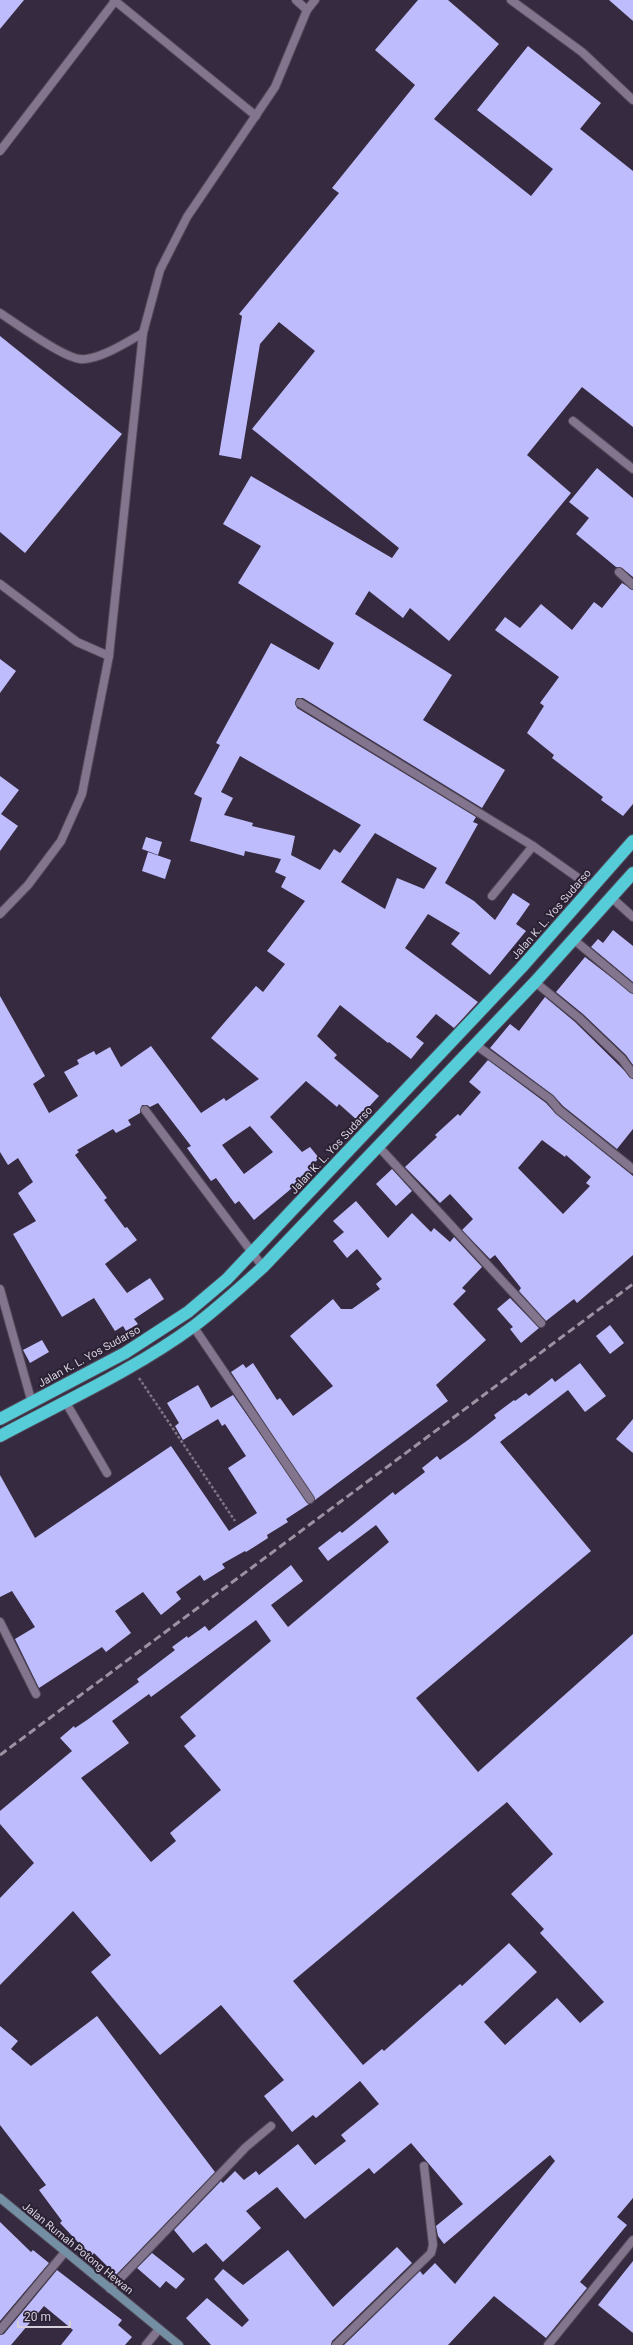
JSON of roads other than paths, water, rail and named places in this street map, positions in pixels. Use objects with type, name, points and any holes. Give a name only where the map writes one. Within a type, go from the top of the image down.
[{"type":"highway","name":"Jalan K. L. Yos Sudarso","points":[[0,1419],[126,1353],[188,1312],[253,1253],[522,968],[633,841]]},
{"type":"highway","points":[[0,1436],[131,1366],[193,1326],[236,1292],[263,1267],[476,1045],[633,873]]},
{"type":"street","points":[[0,151],[114,0],[256,116]]},
{"type":"street","points":[[296,0],[307,10]]},
{"type":"street","points":[[0,914],[28,885],[62,841],[82,794],[108,656],[143,334],[160,270],[187,217],[275,87],[307,10],[315,0]]},
{"type":"street","points":[[511,0],[582,52],[633,100]]},
{"type":"street","points":[[0,314],[49,346],[80,359],[103,354],[143,334]]},
{"type":"street","points":[[573,420],[633,468]]},
{"type":"street","points":[[619,572],[633,585]]},
{"type":"street","points":[[0,584],[77,642],[108,656]]},
{"type":"street","points":[[300,703],[533,846],[591,888]]},
{"type":"street","points":[[492,896],[533,846]]},
{"type":"street","points":[[611,897],[633,917]]},
{"type":"street","points":[[573,939],[633,989]]},
{"type":"street","points":[[535,982],[579,1018],[622,1059],[633,1074]]},
{"type":"street","points":[[476,1045],[550,1099],[559,1110],[633,1169]]},
{"type":"street","points":[[145,1110],[263,1267]]},
{"type":"street","points":[[378,1146],[541,1323]]},
{"type":"street","points":[[0,1289],[32,1403]]},
{"type":"street","points":[[193,1326],[310,1499]]},
{"type":"street","points":[[64,1401],[107,1473]]},
{"type":"street","points":[[0,1622],[36,1694]]},
{"type":"street","points":[[110,2289],[246,2147],[270,2126]]},
{"type":"street","points":[[336,2345],[430,2253],[433,2245],[424,2166]]},
{"type":"street","name":"Jalan Rumah Potong Hewan","points":[[0,2198],[179,2345]]},
{"type":"street","points":[[548,2345],[633,2240]]},
{"type":"street","points":[[0,2330],[65,2252]]},
{"type":"street","points":[[146,2345],[160,2329]]},
{"type":"railway","points":[[0,1755],[633,1284]]}]
